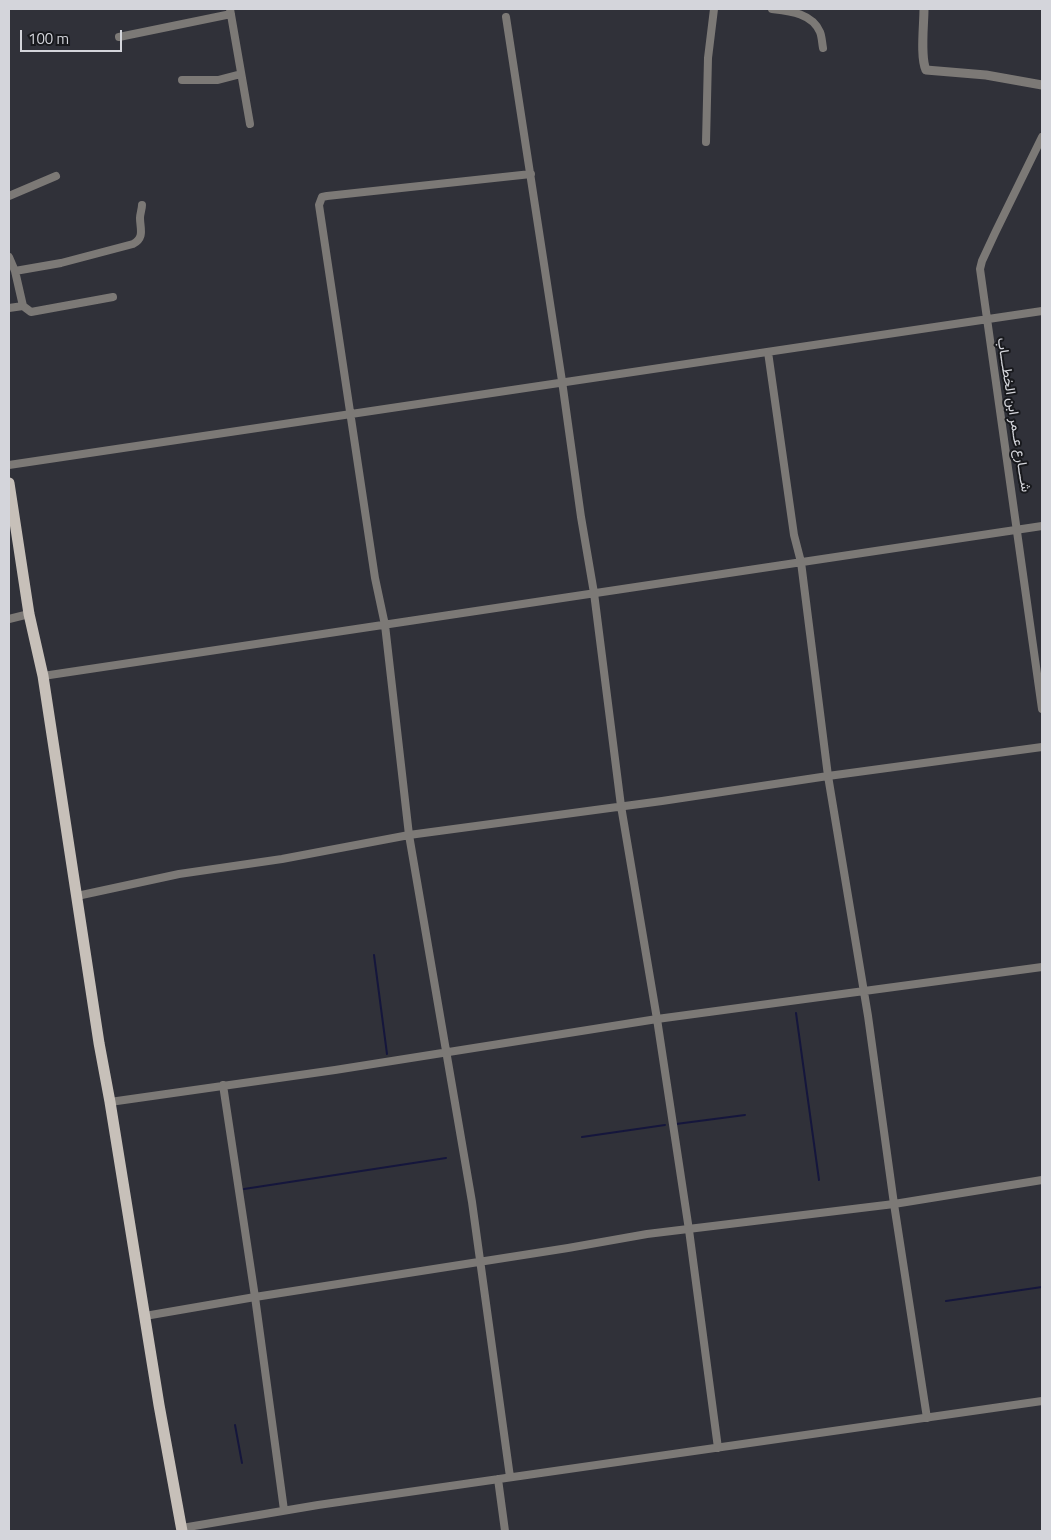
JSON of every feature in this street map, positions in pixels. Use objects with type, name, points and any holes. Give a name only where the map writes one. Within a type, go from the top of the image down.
[{"type":"main road","points":[[9,482],[29,614],[43,676],[99,1043],[182,1530]]},
{"type":"street","points":[[706,142],[708,58],[714,9]]},
{"type":"street","points":[[772,9],[796,12],[809,19],[820,33],[823,48]]},
{"type":"street","points":[[924,9],[924,65],[926,70],[986,75],[1042,84]]},
{"type":"street","points":[[119,37],[230,11],[250,124]]},
{"type":"street","points":[[506,17],[594,593],[621,806],[657,1019],[689,1230],[718,1448]]},
{"type":"street","points":[[182,80],[218,80],[241,74]]},
{"type":"street","name":"شــــارع عــمر ابن الخطــــاب","points":[[1042,137],[982,261],[980,269],[1042,709]]},
{"type":"street","points":[[510,1477],[472,1202],[409,835],[385,625],[350,414],[319,205],[322,197],[327,196],[530,174]]},
{"type":"street","points":[[9,196],[56,176]]},
{"type":"street","points":[[15,271],[61,263],[133,244],[140,240],[141,236],[140,216],[142,205]]},
{"type":"street","points":[[9,257],[15,271],[23,306],[31,312],[113,297]]},
{"type":"street","points":[[9,308],[23,306]]},
{"type":"street","points":[[9,465],[562,381],[1042,311]]},
{"type":"street","points":[[768,352],[794,535],[801,562],[828,776],[864,992],[927,1418]]},
{"type":"street","points":[[43,676],[1042,526]]},
{"type":"street","points":[[9,618],[29,614]]},
{"type":"street","points":[[77,896],[179,874],[409,835],[1042,747]]},
{"type":"street","points":[[110,1102],[335,1070],[657,1019],[1042,967]]},
{"type":"street","points":[[223,1085],[255,1297],[284,1510]]},
{"type":"street","points":[[145,1316],[647,1234],[894,1204],[1042,1180]]},
{"type":"street","points":[[182,1530],[284,1510],[1042,1401]]},
{"type":"street","points":[[498,1479],[505,1531]]},
{"type":"waterway","points":[[374,955],[387,1054]]},
{"type":"waterway","points":[[796,1013],[819,1180]]},
{"type":"waterway","points":[[676,1124],[745,1115]]},
{"type":"waterway","points":[[582,1137],[665,1125]]},
{"type":"waterway","points":[[244,1189],[446,1158]]},
{"type":"waterway","points":[[946,1301],[1042,1287]]},
{"type":"waterway","points":[[235,1425],[242,1463]]}]
